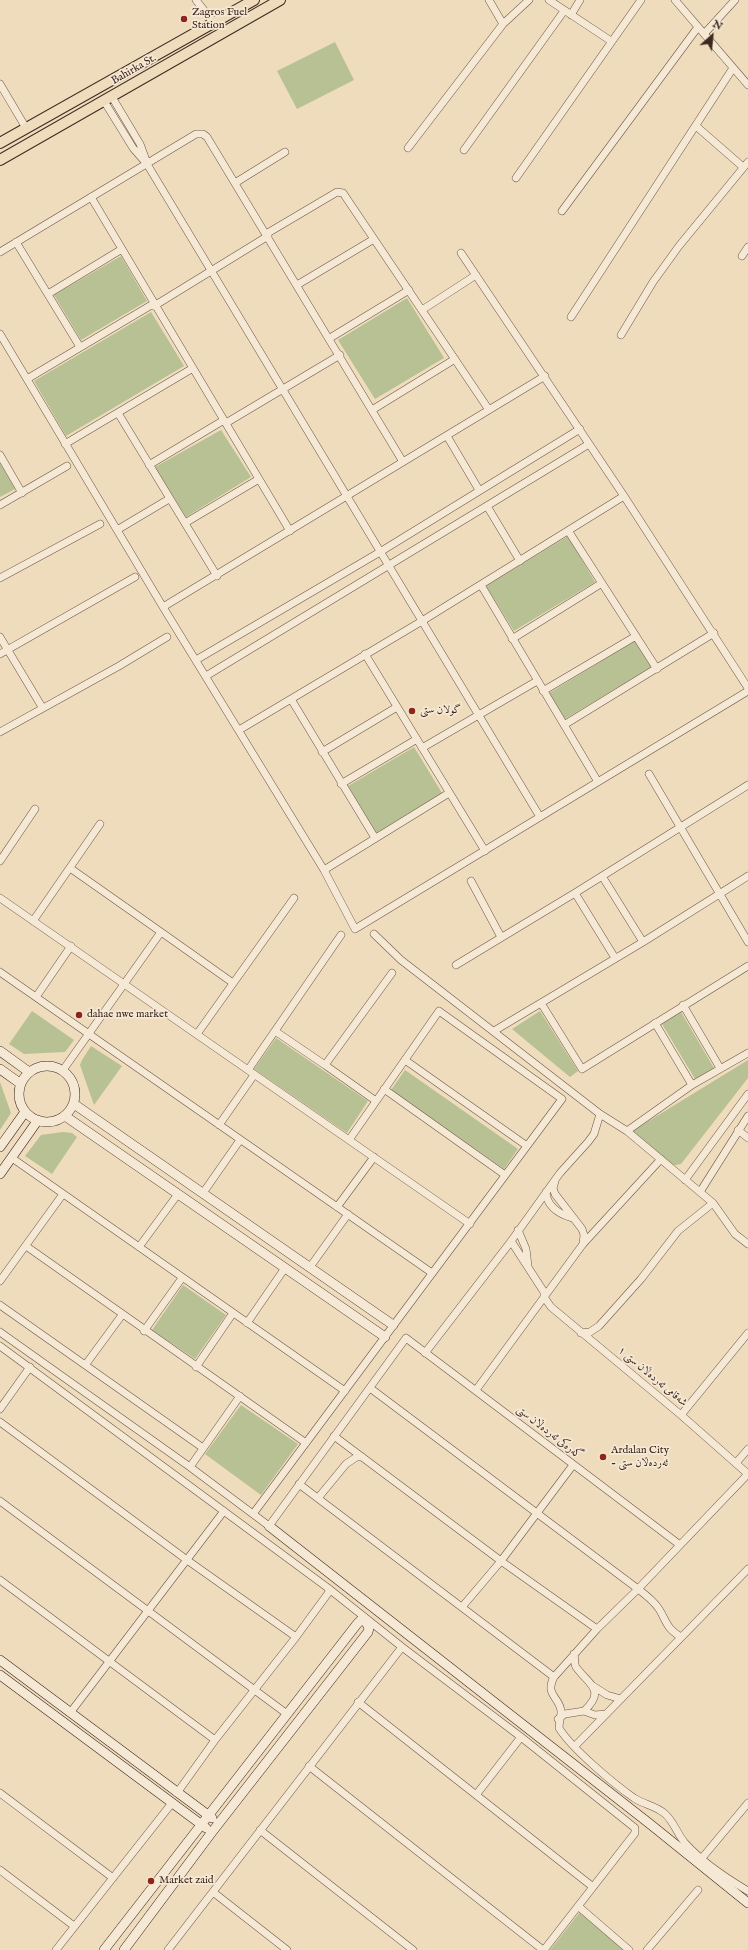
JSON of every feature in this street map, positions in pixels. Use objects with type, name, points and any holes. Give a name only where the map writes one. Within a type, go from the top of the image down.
[{"type":"main road","name":"Bahirka St.","points":[[0,143],[254,0]]},
{"type":"main road","name":"Bahirka St.","points":[[0,160],[280,0]]},
{"type":"street","points":[[196,0],[214,23]]},
{"type":"street","points":[[489,0],[503,24]]},
{"type":"street","points":[[408,148],[503,24],[529,0]]},
{"type":"street","points":[[549,0],[571,16],[611,41]]},
{"type":"street","points":[[571,16],[580,0]]},
{"type":"street","points":[[516,178],[641,0]]},
{"type":"street","points":[[675,0],[733,68],[747,82]]},
{"type":"street","points":[[704,34],[735,0]]},
{"type":"street","points":[[464,150],[564,11]]},
{"type":"street","points":[[562,212],[698,27]]},
{"type":"street","points":[[571,317],[733,68]]},
{"type":"street","points":[[0,84],[26,128]]},
{"type":"street","points":[[108,99],[133,148],[147,164],[540,817]]},
{"type":"street","points":[[621,335],[653,282],[679,246],[746,165],[696,126]]},
{"type":"street","points":[[0,252],[196,134],[203,134],[207,137],[235,182],[330,338],[403,462]]},
{"type":"street","points":[[235,182],[285,152]]},
{"type":"street","points":[[27,379],[212,271],[267,235],[339,192],[345,195],[489,410]]},
{"type":"street","points":[[91,197],[290,531]]},
{"type":"street","points":[[297,285],[374,239]]},
{"type":"street","points":[[16,242],[80,347]]},
{"type":"street","points":[[742,256],[748,247]]},
{"type":"street","points":[[48,294],[122,249]]},
{"type":"street","points":[[0,334],[163,607],[324,870],[355,929],[748,690],[714,634],[580,429],[461,253]]},
{"type":"street","points":[[422,310],[476,275]]},
{"type":"street","points":[[330,338],[408,290]]},
{"type":"street","points":[[149,465],[340,355]]},
{"type":"street","points":[[372,410],[455,359]]},
{"type":"street","points":[[65,444],[193,368]]},
{"type":"street","points":[[163,607],[217,576],[545,376]]},
{"type":"street","points":[[118,413],[217,576]]},
{"type":"street","points":[[196,660],[380,552],[580,429]]},
{"type":"street","points":[[447,436],[480,490]]},
{"type":"street","points":[[206,676],[589,444]]},
{"type":"street","points":[[0,455],[22,493]]},
{"type":"street","points":[[0,505],[67,466]]},
{"type":"street","points":[[185,523],[258,478]]},
{"type":"street","points":[[239,730],[569,532],[624,496]]},
{"type":"street","points":[[117,530],[169,499]]},
{"type":"street","points":[[487,506],[520,561]]},
{"type":"street","points":[[0,578],[100,524]]},
{"type":"street","points":[[569,532],[658,669]]},
{"type":"street","points":[[0,654],[135,577]]},
{"type":"street","points":[[512,639],[602,583]]},
{"type":"street","points":[[480,585],[598,782]]},
{"type":"street","points":[[564,725],[714,634]]},
{"type":"street","points":[[543,692],[636,636]]},
{"type":"street","points":[[0,637],[42,707]]},
{"type":"street","points":[[0,732],[42,707],[119,666],[167,637]]},
{"type":"street","points":[[365,654],[485,851]]},
{"type":"street","points":[[422,748],[537,681]]},
{"type":"street","points":[[291,699],[375,838]]},
{"type":"street","points":[[322,752],[397,707]]},
{"type":"street","points":[[341,784],[417,739]]},
{"type":"street","points":[[649,774],[718,894],[748,942]]},
{"type":"street","points":[[456,965],[576,893],[748,785]]},
{"type":"street","points":[[324,870],[449,793]]},
{"type":"street","points":[[0,861],[35,809]]},
{"type":"street","points":[[32,921],[100,824]]},
{"type":"street","points":[[70,868],[233,983]]},
{"type":"street","points":[[602,876],[643,942]]},
{"type":"street","points":[[494,1031],[643,942],[748,876]]},
{"type":"street","points":[[471,881],[501,937]]},
{"type":"street","points":[[576,893],[615,958]]},
{"type":"street","points":[[0,898],[470,1224]]},
{"type":"street","points":[[197,1034],[294,898]]},
{"type":"street","points":[[63,1070],[161,932]]},
{"type":"street","points":[[374,934],[401,960],[600,1114],[627,1131],[661,1159],[713,1203],[735,1234],[748,1244]]},
{"type":"street","points":[[219,1125],[275,1031],[341,936]]},
{"type":"street","points":[[36,997],[71,946]]},
{"type":"street","points":[[541,1003],[582,1069],[748,966]]},
{"type":"street","points":[[0,972],[432,1273]]},
{"type":"street","points":[[325,1065],[392,973]]},
{"type":"street","points":[[683,1005],[720,1068]]},
{"type":"street","points":[[253,1514],[562,1099],[439,1011],[349,1140]]},
{"type":"street","points":[[655,1023],[692,1085]]},
{"type":"street","points":[[275,1031],[376,1101]]},
{"type":"street","points":[[0,1051],[29,1072]]},
{"type":"street","points":[[627,1131],[692,1085],[748,1053]]},
{"type":"street","points":[[405,1060],[527,1146]]},
{"type":"street","points":[[42,1066],[57,1067],[63,1070],[73,1081],[76,1097],[74,1104],[65,1116],[55,1121],[48,1122],[38,1120],[25,1112],[19,1096],[21,1084],[29,1072],[42,1066]]},
{"type":"street","points":[[0,1069],[21,1084]]},
{"type":"street","points":[[384,1090],[505,1175]]},
{"type":"street","points":[[685,1180],[748,1094]]},
{"type":"street","points":[[74,1104],[393,1325]]},
{"type":"street","points":[[0,1147],[25,1112]]},
{"type":"street","points":[[425,1353],[511,1241],[557,1177],[573,1157],[581,1151],[594,1134],[600,1114]]},
{"type":"street","points":[[65,1116],[385,1337]]},
{"type":"street","points":[[700,1192],[748,1116]]},
{"type":"street","points":[[0,1174],[38,1120]]},
{"type":"street","points":[[738,1130],[748,1138]]},
{"type":"street","points":[[203,1194],[240,1140]]},
{"type":"street","points":[[337,1207],[374,1157]]},
{"type":"street","points":[[12,1158],[346,1391]]},
{"type":"street","points":[[476,1390],[583,1244],[661,1159]]},
{"type":"street","points":[[557,1177],[553,1188],[555,1194],[582,1229],[584,1236],[583,1244]]},
{"type":"street","points":[[546,1192],[546,1200],[554,1209],[572,1218]]},
{"type":"street","points":[[0,1281],[63,1194]]},
{"type":"street","points":[[139,1247],[178,1194]]},
{"type":"street","points":[[581,1332],[593,1331],[641,1279],[678,1231],[713,1203]]},
{"type":"street","points":[[310,1267],[348,1214]]},
{"type":"street","points":[[518,1230],[526,1250],[528,1268]]},
{"type":"street","name":"شەقامی ئەردەڵان ستی ١","points":[[511,1241],[544,1292],[544,1297],[550,1307],[748,1474]]},
{"type":"street","points":[[26,1246],[144,1331],[306,1443]]},
{"type":"street","points":[[247,1323],[284,1268]]},
{"type":"street","points":[[144,1331],[182,1278]]},
{"type":"street","points":[[0,1305],[86,1364],[203,1448]]},
{"type":"street","points":[[196,1367],[233,1313]]},
{"type":"street","points":[[86,1364],[122,1315]]},
{"type":"street","points":[[0,1332],[190,1467],[269,1526],[748,1902]]},
{"type":"street","points":[[681,1416],[748,1333]]},
{"type":"street","name":"گەرەکی ئەردەڵان ستی","points":[[370,1388],[406,1338],[680,1544]]},
{"type":"street","points":[[0,1346],[328,1588],[402,1647],[521,1737],[635,1828],[635,1833],[544,1950],[309,1766]]},
{"type":"street","points":[[0,1409],[30,1368]]},
{"type":"street","points":[[269,1526],[370,1388],[652,1600],[660,1610],[669,1630],[681,1637]]},
{"type":"street","points":[[190,1467],[240,1396]]},
{"type":"street","points":[[0,1422],[187,1560],[296,1637]]},
{"type":"street","points":[[334,1436],[501,1561],[597,1628]]},
{"type":"street","points":[[736,1463],[748,1449]]},
{"type":"street","points":[[318,1498],[346,1464],[358,1456],[363,1457]]},
{"type":"street","points":[[462,1607],[501,1561],[573,1465]]},
{"type":"street","points":[[748,1474],[638,1589],[597,1628],[554,1677],[550,1690],[561,1712],[559,1728],[563,1735],[611,1780],[636,1799],[664,1813],[672,1821],[685,1842],[702,1858],[738,1885],[748,1890]]},
{"type":"street","points":[[299,1484],[554,1677]]},
{"type":"street","points":[[0,1502],[287,1714]]},
{"type":"street","points":[[70,1713],[224,1512]]},
{"type":"street","points":[[575,1746],[748,1569]]},
{"type":"street","points":[[0,1580],[215,1740]]},
{"type":"street","points":[[177,1793],[215,1740],[296,1637],[329,1592],[328,1588]]},
{"type":"street","points":[[104,1950],[357,1624],[361,1620],[366,1622],[369,1628],[368,1632],[212,1832],[124,1950]]},
{"type":"street","points":[[168,1950],[358,1702],[402,1647]]},
{"type":"street","points":[[574,1654],[576,1666],[593,1686],[607,1695],[621,1699]]},
{"type":"street","points":[[0,1660],[219,1824]]},
{"type":"street","points":[[0,1675],[212,1832]]},
{"type":"street","points":[[584,1711],[594,1701],[595,1695],[593,1686]]},
{"type":"street","points":[[358,1702],[593,1887]]},
{"type":"street","points":[[559,1719],[565,1714],[584,1711],[595,1715],[606,1714]]},
{"type":"street","points":[[476,1794],[521,1737]]},
{"type":"street","points":[[0,1793],[113,1878]]},
{"type":"street","points":[[56,1950],[172,1803]]},
{"type":"street","points":[[702,1858],[748,1803]]},
{"type":"street","points":[[260,1830],[413,1950]]},
{"type":"street","points":[[0,1870],[74,1926]]},
{"type":"street","points":[[647,1950],[698,1890]]},
{"type":"street","points":[[213,1892],[287,1950]]},
{"type":"street","points":[[578,1906],[629,1950]]},
{"type":"green space","points":[[335,42],[354,80],[297,109],[277,71]]},
{"type":"green space","points":[[121,256],[147,301],[81,340],[54,295]]},
{"type":"green space","points":[[407,298],[444,358],[375,399],[338,340]]},
{"type":"green space","points":[[151,312],[184,366],[66,436],[34,381]]},
{"type":"green space","points":[[221,430],[251,477],[186,517],[155,467]]},
{"type":"green space","points":[[0,463],[15,489],[0,497]]},
{"type":"green space","points":[[568,536],[595,582],[514,631],[486,586]]},
{"type":"green space","points":[[635,641],[651,667],[565,719],[549,693]]},
{"type":"green space","points":[[414,747],[442,793],[376,833],[348,786]]},
{"type":"green space","points":[[32,1011],[74,1040],[65,1052],[24,1054],[9,1044]]},
{"type":"green space","points":[[540,1011],[578,1071],[570,1077],[512,1029]]},
{"type":"green space","points":[[681,1012],[714,1068],[695,1079],[662,1024]]},
{"type":"green space","points":[[276,1038],[368,1101],[347,1133],[254,1069]]},
{"type":"green space","points":[[91,1046],[122,1066],[94,1105],[80,1065]]},
{"type":"green space","points":[[748,1060],[748,1078],[681,1164],[671,1166],[629,1133]]},
{"type":"green space","points":[[405,1070],[518,1149],[504,1169],[391,1090]]},
{"type":"green space","points":[[0,1082],[11,1113],[0,1130]]},
{"type":"green space","points":[[63,1132],[72,1133],[77,1137],[52,1174],[25,1156],[41,1135]]},
{"type":"green space","points":[[183,1285],[226,1315],[195,1359],[152,1330]]},
{"type":"green space","points":[[241,1405],[298,1444],[261,1495],[205,1454]]},
{"type":"green space","points":[[580,1912],[623,1950],[550,1950]]},
{"type":"place","name":"Zagros Fuel Station","points":[[184,19]]},
{"type":"place","name":"گولان ستی","points":[[412,711]]},
{"type":"place","name":"dahae nwe market","points":[[79,1015]]},
{"type":"place","name":"Ardalan City - ئەردەڵان ستی","points":[[603,1457]]},
{"type":"place","name":"Market zaid","points":[[151,1881]]}]
